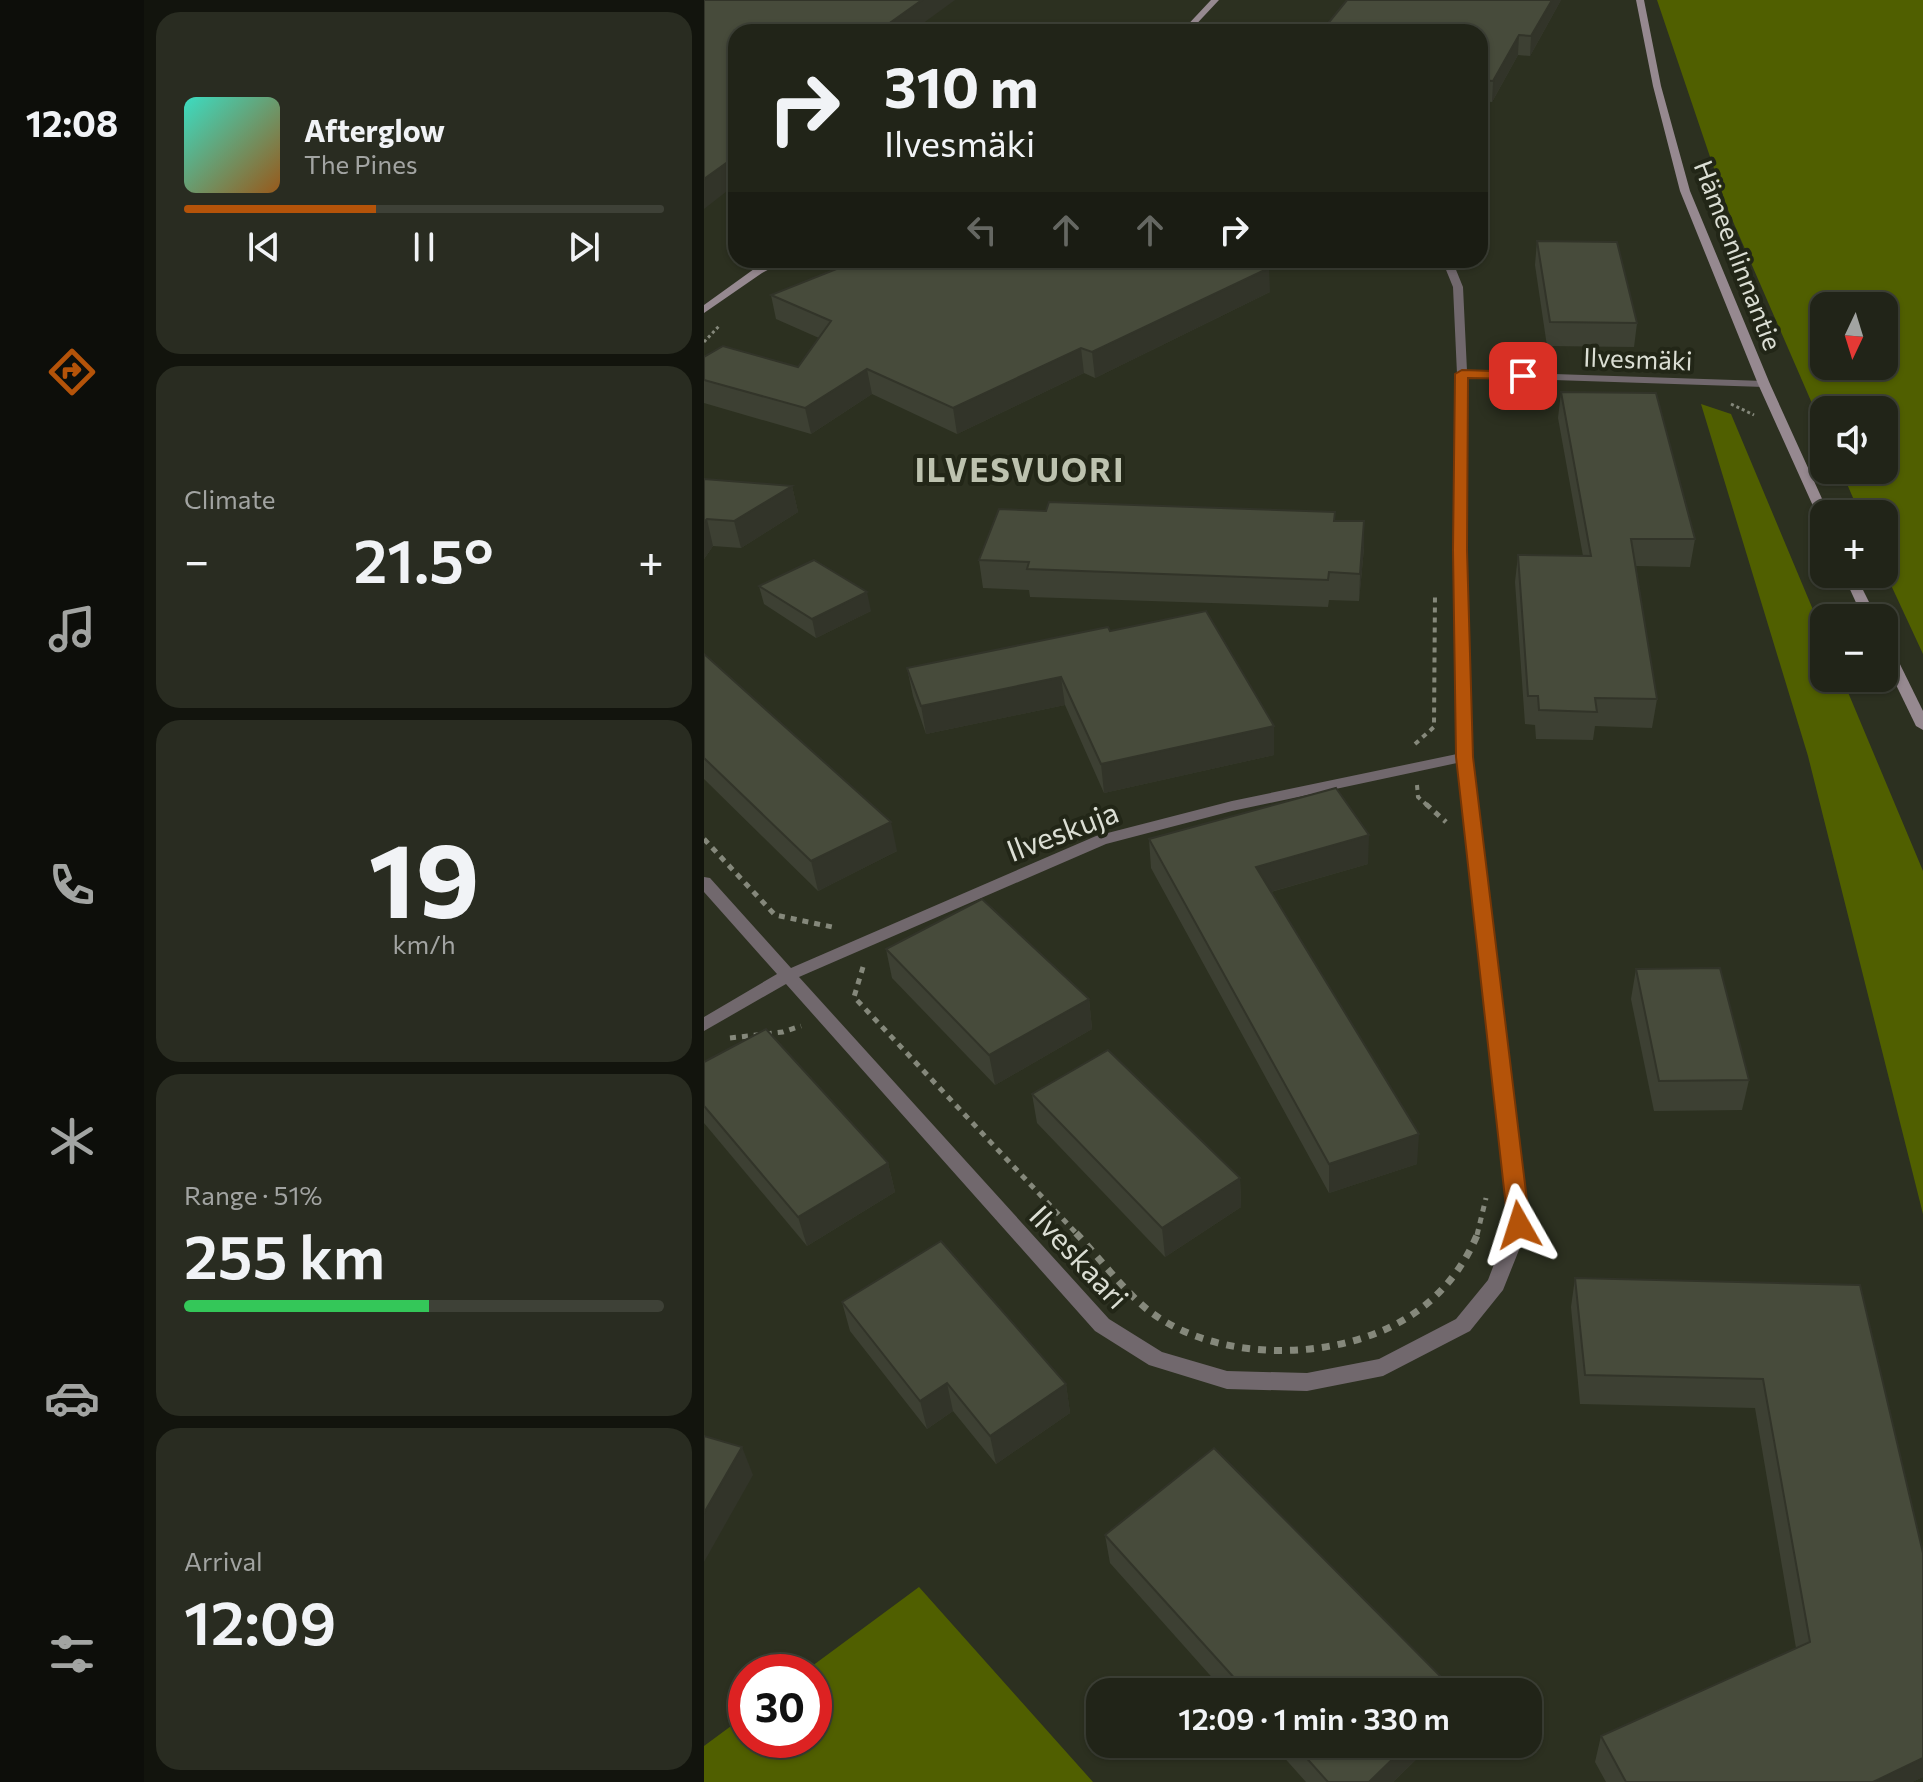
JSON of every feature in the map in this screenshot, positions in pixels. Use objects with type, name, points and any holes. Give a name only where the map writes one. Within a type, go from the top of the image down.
[{"type":"main road","points":[[1192,24],[1215,0]]},
{"type":"main road","name":"Hämeenlinnantie","points":[[1640,0],[1657,86],[1685,191],[1764,384],[1816,500]]},
{"type":"main road","points":[[704,310],[764,268]]},
{"type":"main road","points":[[1898,675],[1923,726]]},
{"type":"street","name":"Ilveskaari","points":[[704,882],[1102,1325],[1156,1359],[1227,1380],[1307,1382],[1383,1367],[1463,1325],[1496,1284],[1519,1225],[1464,757],[1460,550],[1462,374],[1458,287],[1450,268]]},
{"type":"street","name":"Ilvesmäki","points":[[1462,374],[1764,384]]},
{"type":"street","name":"Ilveskuja","points":[[704,1025],[787,976],[1101,840],[1232,806],[1464,757]]},
{"type":"path","points":[[1436,578],[1434,727],[1413,747],[1418,797],[1446,821],[1448,836]]},
{"type":"path","points":[[724,1041],[748,1032],[787,1033],[854,997],[863,968],[834,929]]},
{"type":"path","points":[[854,997],[1151,1313],[1195,1336],[1236,1347],[1283,1351],[1365,1336],[1405,1317],[1440,1293],[1460,1267],[1476,1239],[1487,1203],[1485,1188]]},
{"type":"green space","points":[[1657,0],[1923,0],[1923,654],[1892,588],[1898,588],[1898,500],[1854,500],[1847,484],[1898,484],[1898,396],[1810,396],[1810,399],[1728,210]]},
{"type":"green space","points":[[1701,404],[1731,414],[1811,604],[1810,692],[1848,692],[1923,871],[1923,1214],[1808,756]]},
{"type":"green space","points":[[919,1587],[1093,1782],[704,1782],[704,1746],[728,1728],[728,1758],[832,1758],[832,1654],[828,1654]]},
{"type":"building","points":[[704,0],[922,0],[888,24],[728,24],[728,162],[704,179]]},
{"type":"building","points":[[1347,0],[1552,0],[1531,36],[1519,35],[1493,81],[1488,81],[1488,24],[1328,24]]},
{"type":"building","points":[[1537,241],[1617,242],[1637,323],[1550,322]]},
{"type":"building","points":[[839,268],[1269,268],[1092,352],[1081,348],[953,408],[867,369],[805,408],[704,380],[704,357],[723,346],[798,367],[831,321],[771,295]]},
{"type":"building","points":[[1561,392],[1656,393],[1695,539],[1631,539],[1657,699],[1595,698],[1597,712],[1539,710],[1538,696],[1528,696],[1518,555],[1591,556]]},
{"type":"building","points":[[704,479],[792,486],[734,521],[707,519],[704,522]]},
{"type":"building","points":[[1049,502],[1335,512],[1334,521],[1364,521],[1360,574],[1329,572],[1328,580],[1027,569],[1029,562],[979,560],[999,509],[1046,511]]},
{"type":"building","points":[[814,560],[867,592],[812,619],[759,586]]},
{"type":"building","points":[[1206,611],[1274,726],[1101,764],[1061,677],[921,706],[907,668],[1108,627],[1110,631]]},
{"type":"building","points":[[704,654],[891,822],[811,861],[704,758]]},
{"type":"building","points":[[1336,788],[1369,835],[1256,867],[1419,1134],[1329,1164],[1149,839]]},
{"type":"building","points":[[982,899],[1089,999],[989,1055],[886,949]]},
{"type":"building","points":[[1720,968],[1749,1080],[1659,1081],[1636,969]]},
{"type":"building","points":[[766,1029],[888,1163],[798,1217],[704,1106],[704,1062]]},
{"type":"building","points":[[1108,1050],[1240,1178],[1162,1228],[1032,1094]]},
{"type":"building","points":[[941,1241],[1066,1384],[990,1436],[947,1383],[920,1401],[842,1302]]},
{"type":"building","points":[[1575,1278],[1860,1285],[1923,1553],[1923,1758],[1873,1782],[1626,1782],[1601,1736],[1810,1642],[1763,1379],[1585,1375]]},
{"type":"building","points":[[704,1436],[742,1447],[704,1513]]},
{"type":"building","points":[[1214,1448],[1442,1678],[1234,1678],[1105,1535]]},
{"type":"building","points":[[1307,1758],[1394,1758],[1369,1782],[1328,1782]]},
{"type":"district","name":"ILVESVUORI","points":[[1020,469]]},
{"type":"route","points":[[1519,1225],[1464,757],[1460,550],[1462,374],[1523,376]]}]
